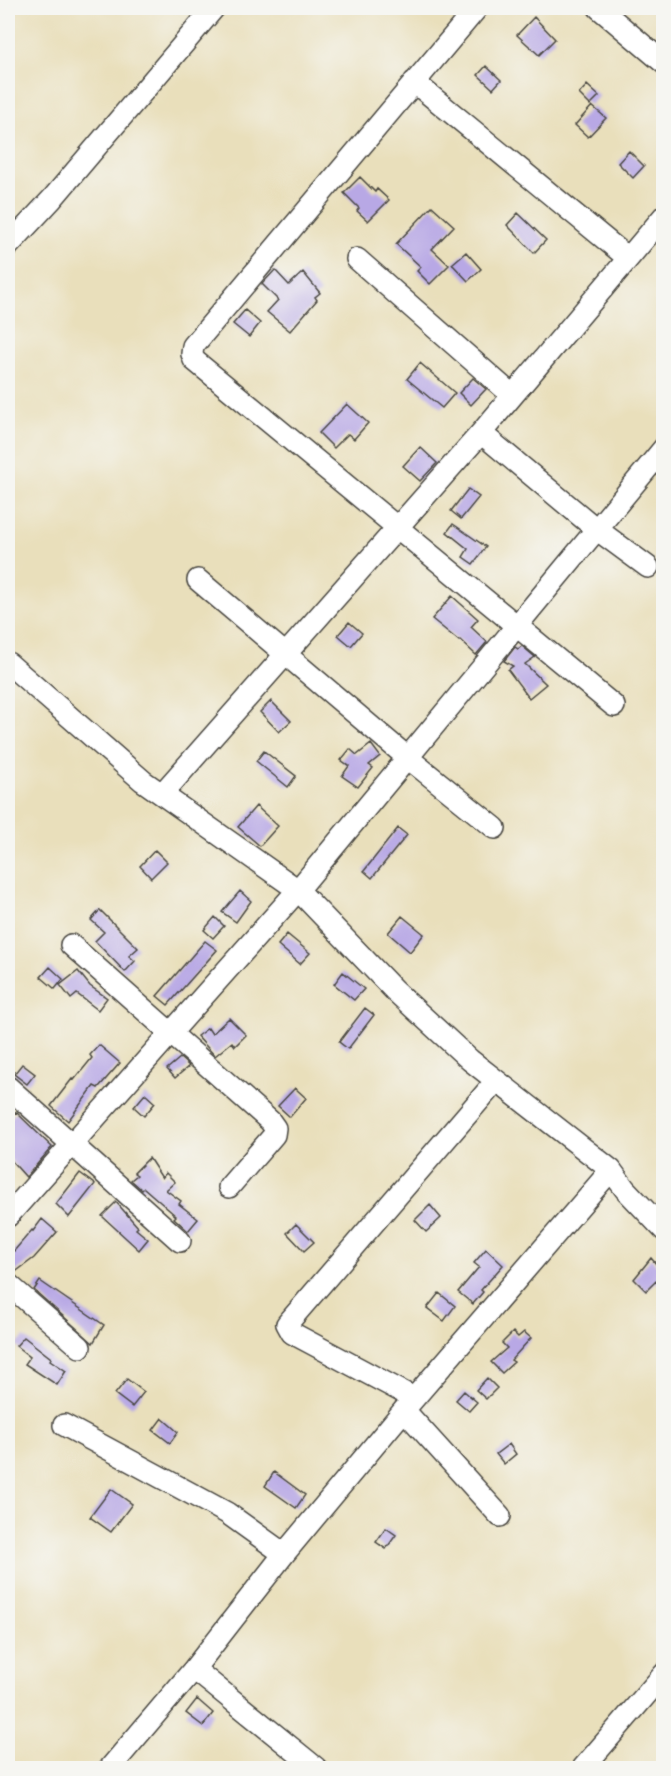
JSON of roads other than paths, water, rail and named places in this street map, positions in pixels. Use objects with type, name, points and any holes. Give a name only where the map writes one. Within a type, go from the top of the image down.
[{"type":"street","points":[[477,8],[193,346],[192,354],[194,360],[614,706]]},
{"type":"street","points":[[598,8],[663,63]]},
{"type":"street","points":[[8,246],[52,199],[203,11]]},
{"type":"street","points":[[414,82],[628,258]]},
{"type":"street","points":[[162,794],[481,434],[663,216]]},
{"type":"street","points":[[357,258],[512,395]]},
{"type":"street","points":[[481,434],[595,528],[648,567]]},
{"type":"street","points":[[8,1216],[298,890],[663,448]]},
{"type":"street","points":[[198,580],[408,758],[495,828]]},
{"type":"street","points":[[8,663],[143,781],[298,890],[394,990],[470,1060],[611,1170],[625,1190],[663,1230]]},
{"type":"street","points":[[71,945],[172,1032],[275,1128],[274,1135],[229,1187]]},
{"type":"street","points":[[496,1081],[287,1324],[292,1333],[409,1404],[500,1516]]},
{"type":"street","points":[[8,1087],[180,1241]]},
{"type":"street","points":[[110,1768],[194,1669],[284,1554],[409,1404],[611,1170]]},
{"type":"street","points":[[8,1284],[80,1347]]},
{"type":"street","points":[[64,1425],[227,1513],[284,1554]]},
{"type":"street","points":[[194,1669],[316,1768]]},
{"type":"street","points":[[584,1768],[663,1674]]}]
